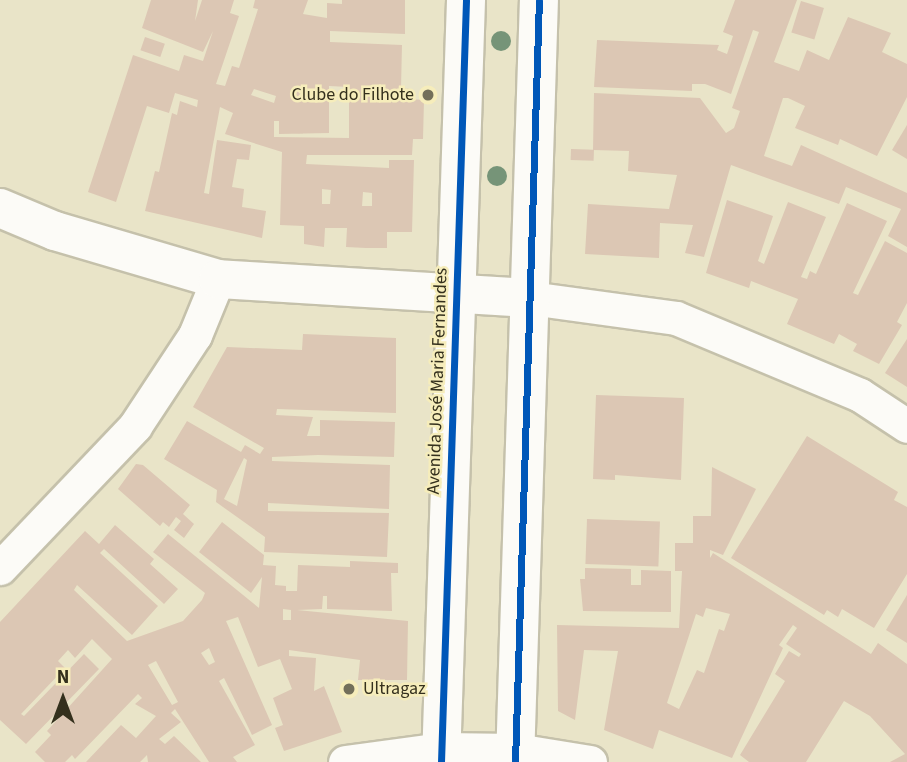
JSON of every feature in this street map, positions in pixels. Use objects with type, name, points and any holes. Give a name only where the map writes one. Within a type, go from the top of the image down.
[{"type":"main road","name":"Avenida José Maria Fernandes","points":[[441,756],[466,0]]},
{"type":"main road","points":[[515,756],[539,0]]},
{"type":"main road","points":[[0,208],[55,231],[218,279],[530,298]]},
{"type":"street","points":[[0,568],[135,426],[195,335],[218,279]]},
{"type":"street","points":[[530,298],[676,317],[859,395],[907,426]]},
{"type":"street","points":[[345,762],[441,756],[515,756],[590,762]]},
{"type":"building","points":[[151,0],[198,0],[195,21],[202,0],[234,0],[230,13],[239,16],[216,84],[225,86],[232,66],[239,68],[258,9],[253,8],[255,0],[308,0],[303,14],[327,18],[327,3],[342,4],[342,0],[405,0],[405,34],[330,31],[330,42],[402,45],[401,88],[410,89],[410,99],[424,100],[423,139],[413,139],[412,155],[307,155],[306,164],[389,168],[389,160],[414,160],[412,232],[387,232],[387,248],[366,248],[346,247],[347,228],[325,228],[324,247],[304,244],[304,226],[280,225],[282,152],[225,134],[233,113],[220,107],[204,193],[209,194],[217,140],[251,145],[249,160],[237,159],[232,187],[244,189],[242,207],[266,211],[262,238],[145,211],[155,171],[159,172],[172,113],[177,115],[180,101],[197,107],[198,100],[175,93],[169,113],[147,106],[116,202],[88,192],[133,55],[179,71],[184,55],[203,61],[213,31],[203,52],[142,28]],"holes":[[[329,86],[349,87],[349,138],[274,137],[274,121],[279,121],[279,134],[329,133]],[[254,89],[276,96],[274,103],[251,95]],[[322,189],[331,190],[330,204],[322,204]],[[363,192],[372,193],[372,206],[362,206]]]},
{"type":"building","points":[[735,0],[797,0],[774,62],[799,71],[807,50],[829,60],[848,17],[891,33],[882,52],[907,64],[907,97],[877,156],[840,139],[838,145],[795,128],[805,106],[783,98],[764,156],[792,166],[801,145],[907,193],[907,247],[888,236],[901,209],[846,187],[839,204],[731,165],[704,257],[685,253],[693,225],[660,223],[659,258],[585,254],[588,204],[669,209],[677,175],[628,171],[629,151],[593,150],[594,93],[700,98],[726,133],[734,128],[740,111],[732,108],[759,32],[753,30],[731,94],[705,84],[692,84],[692,91],[594,87],[597,40],[719,45],[717,50],[727,54],[733,36],[723,32]]},
{"type":"building","points":[[801,1],[824,8],[814,40],[791,33]]},
{"type":"building","points":[[145,37],[165,44],[160,57],[140,50]]},
{"type":"building","points":[[907,125],[907,159],[892,150]]},
{"type":"building","points":[[571,149],[594,150],[594,161],[571,160]]},
{"type":"building","points":[[727,200],[773,216],[758,261],[764,264],[788,202],[826,217],[801,277],[807,279],[810,271],[816,274],[847,203],[887,221],[853,293],[858,295],[885,241],[907,253],[907,303],[897,322],[902,325],[879,364],[853,351],[857,344],[839,334],[834,344],[787,324],[798,299],[751,281],[749,288],[706,273]]},
{"type":"building","points":[[303,334],[396,338],[396,413],[277,409],[276,415],[313,417],[307,436],[320,436],[320,420],[395,422],[394,457],[272,457],[272,461],[390,465],[389,509],[268,503],[268,511],[389,513],[387,557],[264,552],[265,537],[216,502],[217,490],[164,459],[187,421],[241,452],[245,445],[260,454],[264,448],[193,407],[227,347],[302,350]],"holes":[[[244,458],[247,460],[237,506],[224,499]]]},
{"type":"building","points":[[907,339],[907,387],[885,373]]},
{"type":"building","points":[[596,395],[684,398],[681,480],[615,475],[615,480],[593,479]]},
{"type":"building","points":[[807,436],[898,492],[894,500],[907,507],[907,574],[874,628],[842,609],[838,617],[827,610],[824,615],[731,558]]},
{"type":"building","points":[[136,464],[143,465],[190,505],[183,514],[194,524],[184,538],[174,530],[181,521],[176,517],[169,527],[163,522],[160,526],[118,489]]},
{"type":"building","points":[[712,467],[756,489],[723,555],[710,550],[710,558],[713,553],[871,654],[878,643],[907,664],[907,762],[890,762],[905,754],[870,716],[844,701],[806,762],[749,762],[740,755],[785,681],[775,674],[789,651],[799,657],[801,654],[786,644],[797,628],[793,625],[779,645],[783,648],[732,758],[659,730],[653,749],[604,730],[618,651],[584,650],[575,720],[558,711],[557,625],[679,628],[682,571],[675,571],[675,543],[693,543],[693,516],[711,516]],"holes":[[[706,608],[730,614],[724,631],[719,629],[704,673],[697,670],[679,709],[667,703],[696,614],[703,617]]]},
{"type":"building","points":[[587,519],[660,522],[658,567],[585,564]]},
{"type":"building","points":[[222,522],[264,555],[263,565],[276,566],[275,585],[286,586],[286,591],[297,591],[298,565],[350,567],[350,561],[398,563],[398,573],[391,573],[392,611],[327,609],[327,596],[323,596],[322,609],[297,610],[408,621],[407,680],[358,680],[360,660],[289,650],[289,656],[316,658],[314,691],[324,686],[342,732],[284,751],[275,728],[283,725],[273,698],[292,689],[280,659],[258,667],[238,617],[226,621],[272,725],[252,735],[224,678],[219,681],[255,745],[233,757],[237,762],[209,762],[175,709],[171,713],[181,722],[159,739],[165,744],[174,736],[201,762],[148,762],[147,755],[140,762],[86,762],[121,725],[136,738],[156,716],[135,704],[142,698],[138,694],[75,759],[72,755],[65,762],[45,762],[35,752],[51,735],[47,731],[112,659],[92,639],[75,658],[68,650],[58,661],[65,668],[21,714],[24,716],[84,654],[99,669],[26,744],[0,720],[0,622],[85,531],[99,544],[115,525],[154,559],[150,564],[178,589],[164,604],[104,549],[100,553],[158,606],[132,635],[77,585],[74,590],[127,641],[183,621],[205,593],[153,552],[168,534],[259,608],[262,577],[251,593],[199,552]],"holes":[[[283,609],[291,610],[291,620],[283,620]],[[209,648],[215,662],[209,665],[201,653]],[[156,661],[178,702],[172,705],[148,665]]]},
{"type":"building","points":[[585,568],[631,569],[631,585],[641,585],[641,570],[671,571],[671,612],[583,611],[580,579],[585,579]]},
{"type":"building","points":[[907,595],[907,643],[886,630]]},
{"type":"cycle path","points":[[441,762],[466,0]]},
{"type":"cycle path","points":[[515,762],[539,0]]},
{"type":"place","name":"Clube do Filhote","points":[[428,95]]},
{"type":"place","name":"Ultragaz","points":[[349,689]]}]
